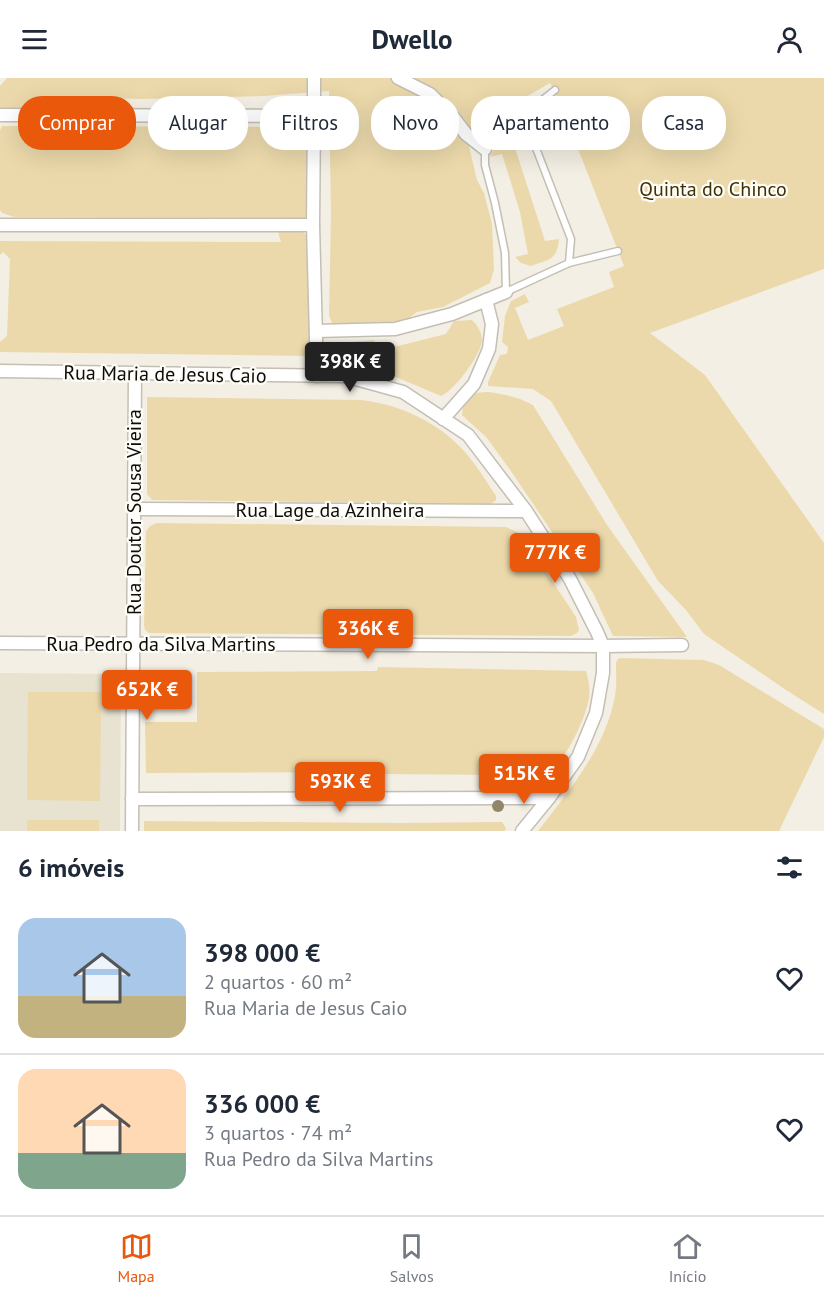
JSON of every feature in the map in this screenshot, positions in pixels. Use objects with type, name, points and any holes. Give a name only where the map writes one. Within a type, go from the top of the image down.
[{"type":"street","points":[[314,78],[314,96]]},
{"type":"street","points":[[398,78],[429,94],[471,138]]},
{"type":"street","points":[[0,115],[260,116]]},
{"type":"street","points":[[314,150],[317,376]]},
{"type":"street","points":[[0,225],[313,225]]},
{"type":"street","points":[[316,331],[394,329],[452,314],[506,292]]},
{"type":"street","points":[[443,418],[474,384],[489,349],[492,324],[486,300]]},
{"type":"street","name":"Rua Maria de Jesus Caio","points":[[0,371],[345,376],[403,392],[468,435],[526,511],[570,579],[603,646],[603,673],[596,713],[578,757],[522,831]]},
{"type":"street","name":"Rua Doutor Sousa Vieira","points":[[132,831],[135,373]]},
{"type":"street","name":"Rua Lage da Azinheira","points":[[134,509],[526,511]]},
{"type":"street","name":"Rua Pedro da Silva Martins","points":[[0,643],[682,645]]},
{"type":"street","points":[[132,799],[549,798]]},
{"type":"lane","points":[[547,96],[555,90]]},
{"type":"lane","points":[[485,150],[485,165],[505,253],[506,292],[569,263],[618,251]]},
{"type":"lane","points":[[537,150],[571,239],[569,263]]},
{"type":"shaded area","points":[[0,673],[119,675],[121,678],[120,831],[0,831]]},
{"type":"green space","name":"Quinta do Chinco","points":[[7,78],[824,78],[824,269],[650,333],[705,375],[824,543],[824,714],[704,634],[686,610],[658,581],[551,401],[533,389],[488,386],[500,355],[507,354],[508,347],[502,342],[505,316],[511,301],[525,294],[529,302],[515,308],[528,340],[564,326],[557,309],[614,287],[609,272],[624,266],[578,150],[630,150],[630,96],[557,96],[550,83],[527,96],[471,96],[471,129],[466,134],[477,180],[484,193],[492,224],[494,269],[490,283],[443,307],[417,312],[406,320],[368,325],[333,326],[329,315],[330,150],[359,150],[359,96],[329,96],[329,91],[264,96],[148,96],[148,99],[143,99],[136,99],[136,96],[18,96],[18,110],[0,107],[0,86]]},
{"type":"green space","points":[[2,126],[18,126],[18,150],[136,150],[136,126],[148,126],[148,150],[248,150],[248,127],[260,127],[260,150],[306,150],[307,218],[14,217],[0,210],[0,130]]},
{"type":"green space","points":[[493,150],[516,150],[545,241],[559,239],[556,252],[551,258],[531,266],[521,263],[515,257],[528,254],[520,212],[502,154],[490,157]]},
{"type":"green space","points":[[278,232],[303,232],[308,237],[310,356],[0,352],[0,342],[7,336],[10,259],[3,252],[0,255],[0,241],[281,242]]},
{"type":"green space","points":[[472,320],[481,334],[481,346],[459,380],[441,396],[384,372],[328,363],[325,355],[325,348],[329,344],[374,340],[376,347],[382,350],[446,334],[454,321]]},
{"type":"green space","points":[[488,392],[511,396],[533,405],[607,525],[687,637],[613,636],[593,593],[513,474],[487,438],[462,415],[463,408],[474,393]]},
{"type":"green space","points":[[147,397],[361,400],[403,410],[430,423],[454,441],[477,467],[496,496],[496,500],[491,504],[152,500],[147,494]]},
{"type":"green space","points":[[157,523],[506,527],[519,533],[526,541],[576,617],[579,630],[571,636],[149,633],[145,630],[144,625],[146,531]]},
{"type":"green space","points":[[620,658],[704,660],[719,665],[824,729],[824,737],[779,831],[538,831],[585,768],[604,733],[615,696],[616,663]]},
{"type":"green space","points":[[378,667],[586,671],[589,699],[579,729],[563,757],[552,768],[528,772],[528,775],[378,774],[378,772],[146,773],[145,722],[197,722],[197,672],[377,671]]},
{"type":"green space","points":[[28,692],[101,692],[100,801],[27,800]]},
{"type":"green space","points":[[27,820],[99,820],[99,831],[27,831]]},
{"type":"green space","points":[[144,821],[502,822],[506,828],[505,831],[144,831]]}]
